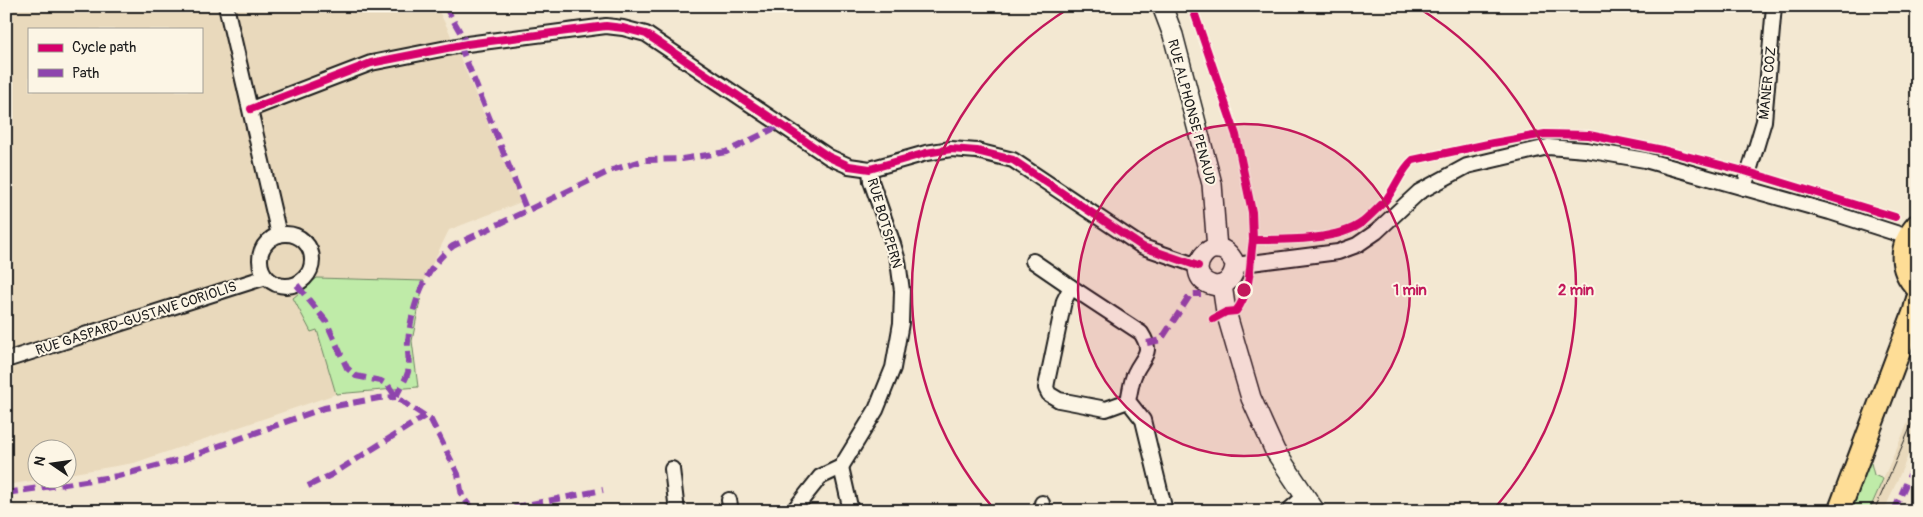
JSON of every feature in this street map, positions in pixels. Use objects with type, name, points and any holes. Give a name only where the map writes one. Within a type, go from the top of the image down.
[{"type":"main road","points":[[1912,231],[1904,248],[1903,260],[1905,272],[1917,288]]},
{"type":"main road","points":[[1847,511],[1893,379],[1917,300]]},
{"type":"main road","points":[[1839,511],[1893,379],[1917,339]]},
{"type":"street","points":[[226,6],[280,235]]},
{"type":"street","name":"RUE ALPHONSE PENAUD","points":[[1162,6],[1173,35],[1212,184],[1217,249]]},
{"type":"street","name":"MANER COZ","points":[[1744,188],[1764,121],[1774,6]]},
{"type":"street","points":[[251,110],[372,63],[467,44],[606,26],[646,34],[829,157],[849,166],[870,169],[926,153],[951,149],[977,151],[1013,160],[1143,247],[1198,266]]},
{"type":"street","points":[[1234,263],[1338,252],[1357,245],[1376,232],[1419,192],[1467,166],[1548,147],[1586,150],[1645,160],[1744,188],[1912,231]]},
{"type":"street","name":"RUE BOTSPERN","points":[[841,467],[876,410],[886,389],[893,368],[901,323],[902,291],[898,261],[871,181],[870,169]]},
{"type":"street","points":[[280,235],[292,235],[304,241],[311,252],[312,265],[307,277],[296,285],[286,287],[275,284],[266,277],[261,265],[261,252],[268,241],[280,235]]},
{"type":"street","points":[[1217,249],[1227,252],[1234,263],[1232,278],[1222,285],[1216,286],[1205,282],[1199,272],[1198,266],[1202,256],[1206,252],[1217,249]]},
{"type":"street","points":[[1033,261],[1142,333],[1148,343],[1147,355],[1134,374],[1128,402]]},
{"type":"street","name":"RUE GASPARD-GUSTAVE CORIOLIS","points":[[6,360],[266,277]]},
{"type":"street","points":[[1222,285],[1226,312],[1251,398],[1275,451],[1310,503],[1288,511]]},
{"type":"street","points":[[1071,287],[1064,302],[1046,388],[1049,394],[1059,400],[1106,409],[1128,402]]},
{"type":"street","points":[[1128,402],[1143,420],[1165,511]]},
{"type":"street","points":[[792,511],[820,477],[841,467],[851,511]]},
{"type":"street","points":[[672,469],[676,511]]},
{"type":"shaded area","points":[[6,6],[436,6],[448,29],[521,202],[449,230],[424,281],[317,278],[294,298],[317,329],[336,394],[134,463],[78,472],[78,440],[28,440],[28,482],[6,485]]},
{"type":"shaded area","points":[[1917,402],[1917,435],[1884,511],[1869,511]]},
{"type":"green space","points":[[317,278],[424,281],[412,341],[418,387],[336,394],[317,330],[311,332],[293,298]]},
{"type":"green space","points":[[1867,463],[1871,463],[1874,475],[1883,479],[1869,511],[1851,511]]},
{"type":"green space","points":[[974,507],[974,511],[902,511],[902,508]]},
{"type":"tram line","points":[[1874,511],[1917,412]]},
{"type":"marked path","points":[[445,6],[467,44]]},
{"type":"marked path","points":[[460,45],[527,211]]},
{"type":"marked path","points":[[396,397],[408,372],[408,345],[416,301],[434,265],[453,246],[612,170],[645,160],[682,159],[726,152],[781,125]]},
{"type":"marked path","points":[[297,285],[326,321],[347,368],[356,376],[381,381],[388,385],[396,397],[431,420],[458,474],[462,496],[472,509],[477,511]]},
{"type":"marked path","points":[[1147,343],[1161,340],[1191,294],[1201,294]]},
{"type":"marked path","points":[[6,493],[118,476],[183,459],[324,408],[379,398],[396,397]]},
{"type":"marked path","points":[[308,486],[331,475],[425,416]]},
{"type":"marked path","points":[[1894,511],[1917,459]]},
{"type":"marked path","points":[[496,511],[603,490]]},
{"type":"cycle path","points":[[1192,6],[1236,135],[1252,212],[1253,240]]},
{"type":"cycle path","points":[[251,109],[371,63],[467,44],[606,26],[623,28],[646,34],[829,157],[849,166],[870,169],[926,153],[951,149],[977,151],[1013,160],[1143,247],[1198,266]]},
{"type":"cycle path","points":[[1213,319],[1226,312],[1236,311],[1241,303],[1249,277],[1253,240],[1310,238],[1340,233],[1363,222],[1385,201],[1405,169],[1413,160],[1545,134],[1589,135],[1663,150],[1748,172],[1895,217]]}]
